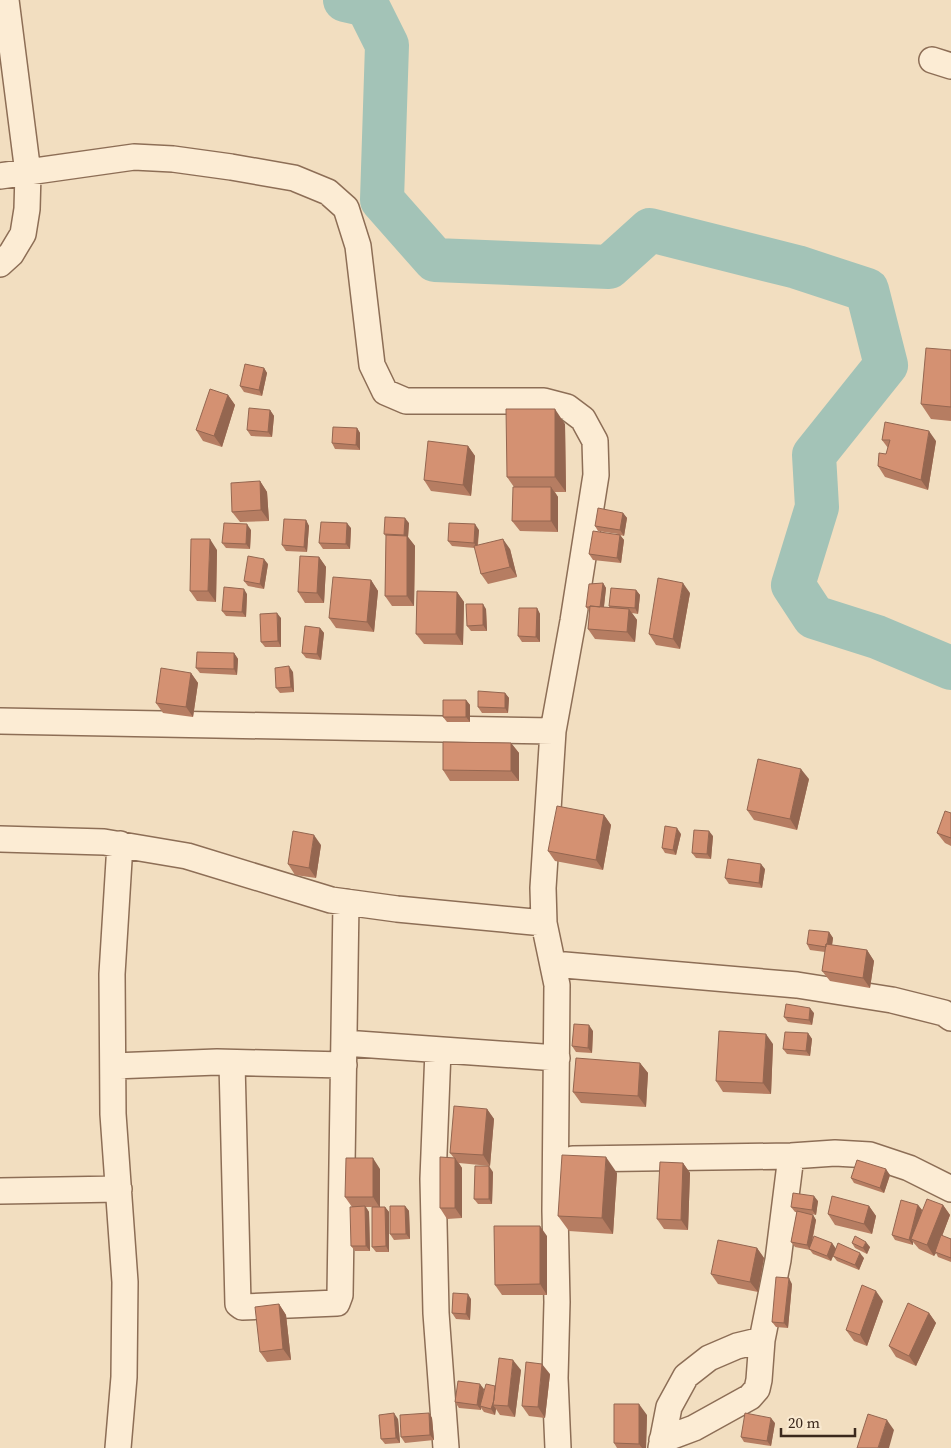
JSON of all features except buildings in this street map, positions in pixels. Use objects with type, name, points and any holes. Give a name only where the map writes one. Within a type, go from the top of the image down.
[{"type":"street","points":[[0,264],[11,254],[23,234],[27,209],[28,173],[6,0]]},
{"type":"street","points":[[0,176],[134,158],[173,159],[294,178],[328,192],[346,208],[358,246],[372,365],[385,392],[406,401],[544,401],[567,407],[583,419],[595,441],[596,475],[573,621],[552,731],[542,888],[544,923],[557,984],[555,1159],[557,1302],[555,1378],[558,1448]]},
{"type":"street","points":[[0,721],[552,731]]},
{"type":"street","points":[[0,840],[120,844],[187,856],[331,900],[397,910],[544,923]]},
{"type":"street","points":[[118,1448],[124,1377],[125,1282],[113,1114],[112,974],[120,844]]},
{"type":"street","points":[[232,1063],[237,1301],[242,1307],[335,1304],[340,1299],[346,902]]},
{"type":"street","points":[[553,964],[797,985],[892,1000],[944,1013],[951,1018]]},
{"type":"street","points":[[113,1066],[232,1063],[344,1054],[438,1050],[557,1058]]},
{"type":"street","points":[[438,1050],[433,1170],[436,1313],[446,1448]]},
{"type":"street","points":[[555,1159],[792,1156],[835,1153],[870,1155],[909,1168],[951,1189]]},
{"type":"street","points":[[662,1444],[750,1397],[756,1389],[759,1380],[762,1340],[778,1260],[792,1156]]},
{"type":"street","points":[[0,1191],[119,1189]]},
{"type":"street","points":[[662,1444],[669,1408],[686,1376],[709,1358],[737,1346],[762,1340]]},
{"type":"waterway","points":[[345,0],[367,5],[387,45],[382,200],[435,260],[609,267],[650,230],[797,267],[867,290],[886,365],[814,455],[817,507],[793,585],[814,617],[877,637],[951,668]]}]
